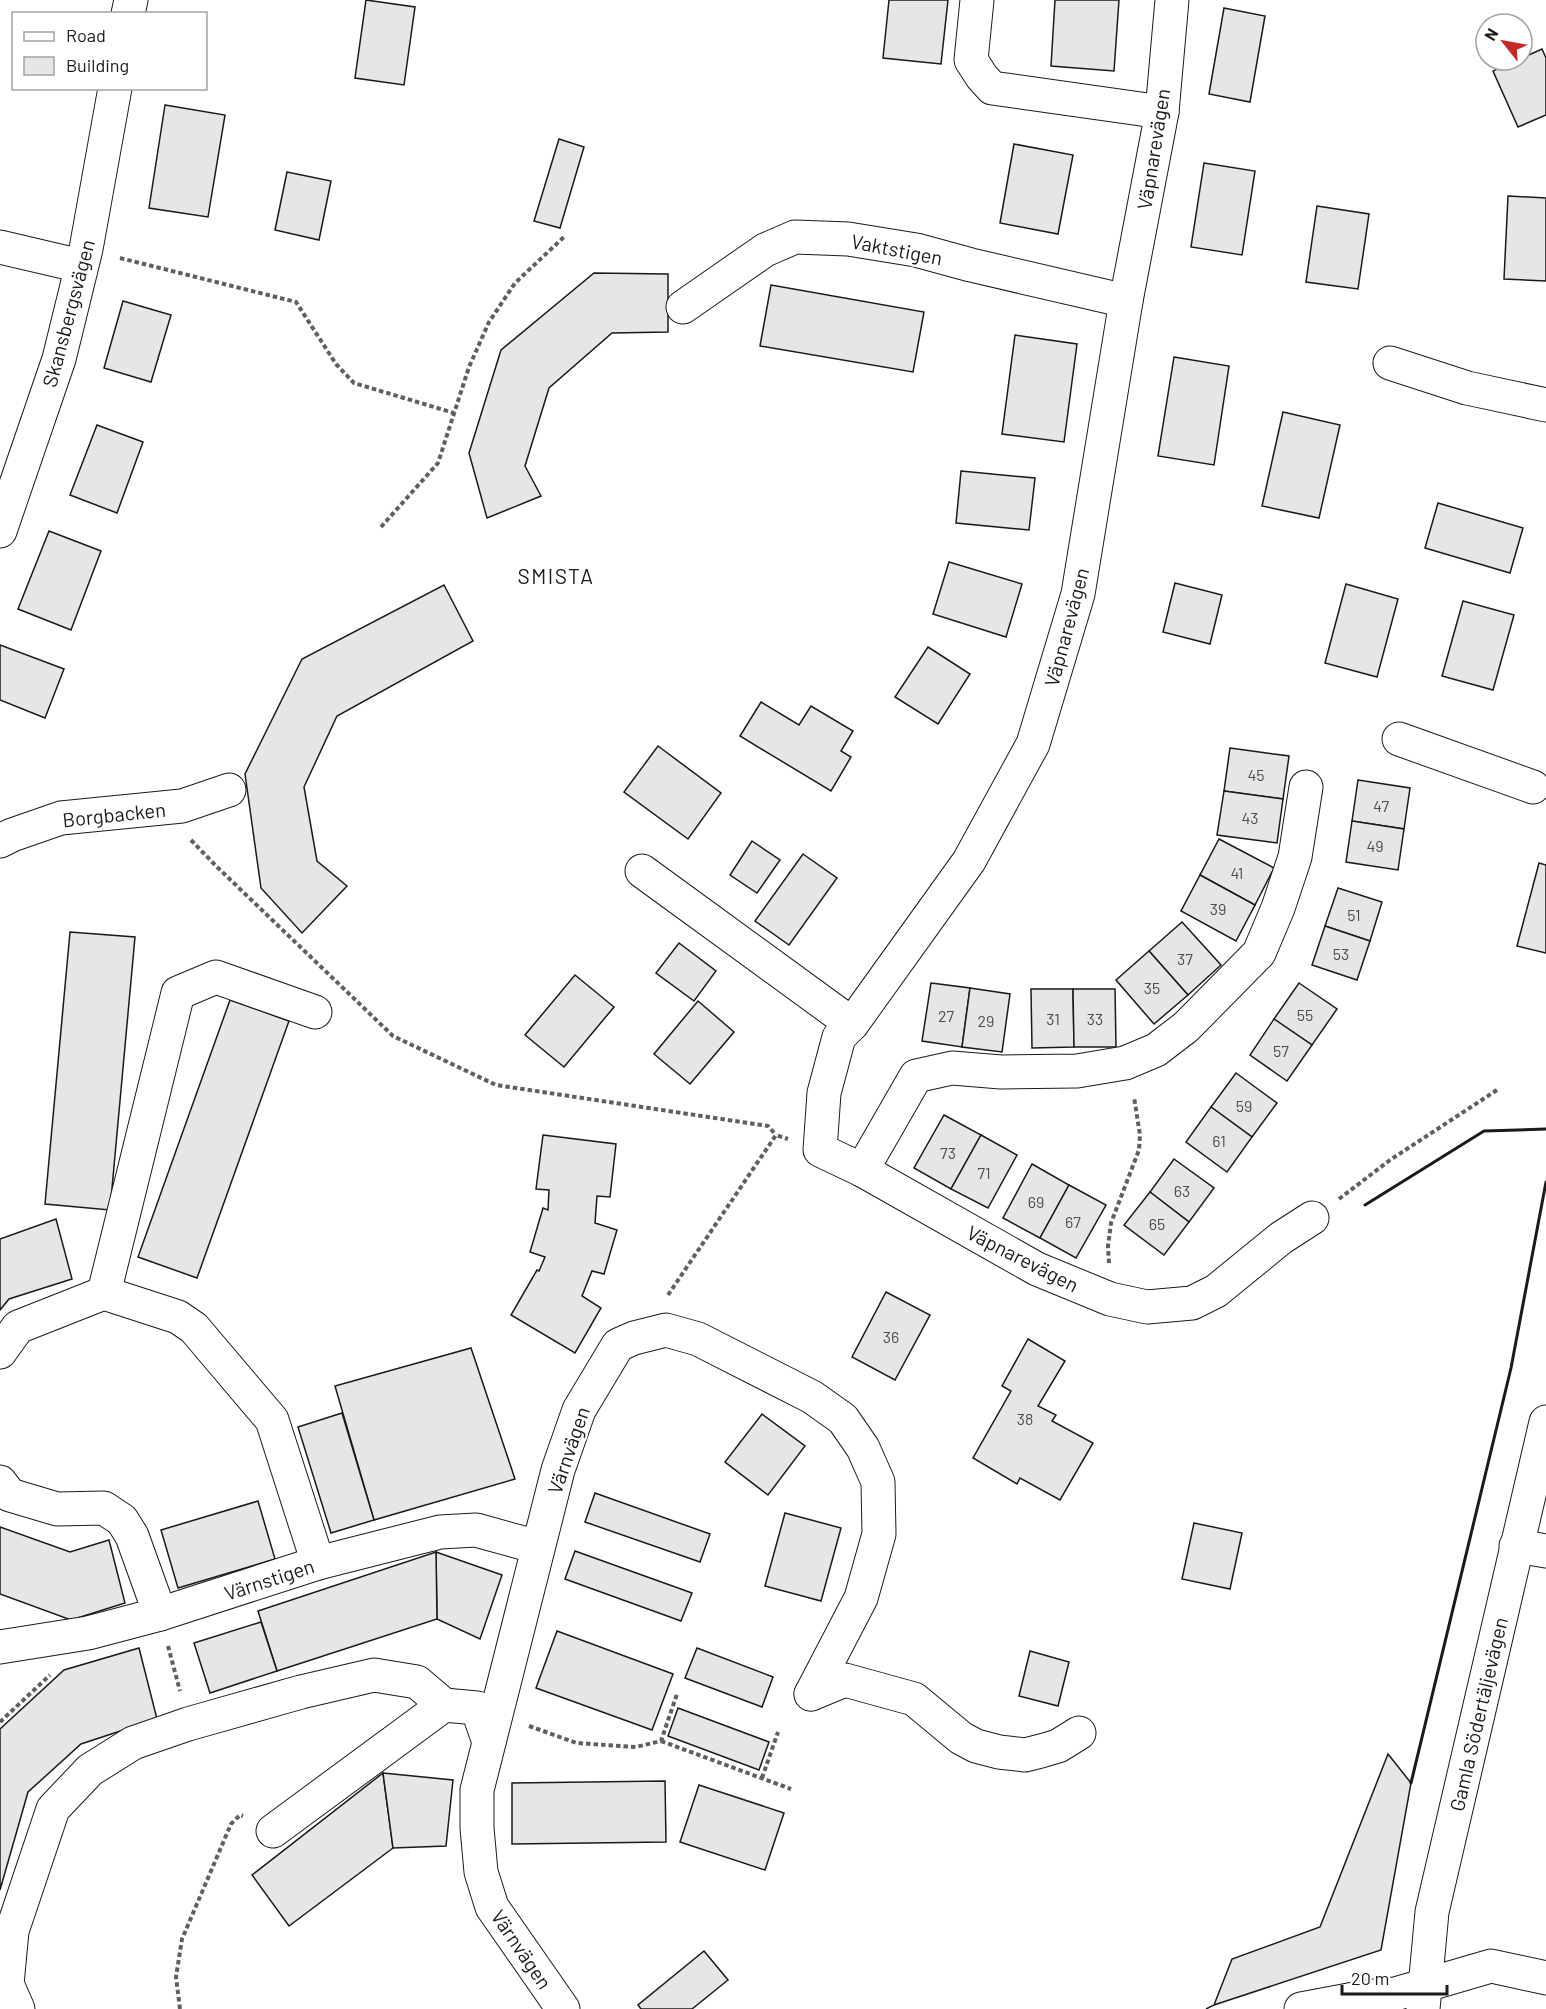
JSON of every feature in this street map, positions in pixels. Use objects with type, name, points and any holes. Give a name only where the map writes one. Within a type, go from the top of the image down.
[{"type":"street","points":[[977,0],[971,60],[992,88],[1162,112]]},
{"type":"street","name":"Väpnarevägen","points":[[1172,0],[1162,112],[1126,301],[1078,594],[1033,744],[969,861],[852,1024],[839,1037],[824,1093],[820,1150],[862,1170],[1036,1269],[1110,1299],[1147,1306],[1192,1303],[1216,1291],[1281,1238],[1312,1218]]},
{"type":"street","name":"Skansbergsvägen","points":[[0,531],[59,359],[84,257],[115,90]]},
{"type":"street","name":"Vaktstigen","points":[[683,307],[765,250],[795,237],[848,239],[916,250],[1126,301]]},
{"type":"street","points":[[0,247],[84,257]]},
{"type":"street","points":[[1390,363],[1467,388],[1546,405]]},
{"type":"street","points":[[1399,739],[1533,787]]},
{"type":"street","points":[[862,1170],[916,1076],[952,1068],[1001,1072],[1077,1071],[1125,1063],[1156,1050],[1186,1027],[1259,953],[1278,908],[1295,857],[1306,787]]},
{"type":"street","name":"Borgbacken","points":[[0,842],[12,835],[61,818],[182,807],[229,790]]},
{"type":"street","points":[[642,871],[852,1024]]},
{"type":"street","points":[[104,1293],[178,993],[216,977],[315,1012]]},
{"type":"street","points":[[0,1352],[18,1327],[104,1293],[178,1317],[194,1329],[272,1420],[318,1563]]},
{"type":"street","name":"Värnvägen","points":[[563,2009],[492,1907],[481,1872],[477,1828],[477,1790],[558,1470],[579,1410],[618,1345],[634,1338],[666,1330],[698,1339],[812,1397],[843,1419],[863,1448],[878,1482],[879,1534],[861,1598],[811,1694],[845,1680],[914,1699],[961,1738],[976,1746],[999,1752],[1025,1755],[1058,1746],[1079,1733]]},
{"type":"street","name":"Gamla Södertäljevägen","points":[[1424,1997],[1432,1912],[1531,1548],[1546,1422]]},
{"type":"street","points":[[0,1482],[10,1495],[57,1509],[104,1508],[122,1520],[132,1536],[163,1625]]},
{"type":"street","name":"Värnstigen","points":[[0,1647],[88,1633],[163,1625],[318,1563],[440,1532],[476,1530],[538,1547]]},
{"type":"street","points":[[18,2009],[7,1983],[12,1931],[53,1809],[90,1770],[133,1743],[188,1724],[301,1692],[374,1675],[417,1682],[444,1705],[477,1708],[492,1728]]},
{"type":"street","points":[[273,1831],[444,1705]]},
{"type":"street","points":[[1301,2009],[1395,1994],[1424,1997],[1491,1966],[1546,1978]]},
{"type":"path","points":[[381,527],[438,463],[469,367],[489,322],[515,283],[565,236]]},
{"type":"path","points":[[84,257],[296,302],[336,364],[354,383],[454,413]]},
{"type":"path","points":[[182,807],[190,839],[393,1036],[496,1085],[768,1126],[777,1136],[820,1150]]},
{"type":"path","points":[[1108,1246],[1111,1223],[1140,1150],[1135,1101],[1125,1063]]},
{"type":"path","points":[[1312,1218],[1390,1160],[1497,1090]]},
{"type":"path","points":[[666,1330],[661,1305],[777,1136]]},
{"type":"path","points":[[163,1625],[188,1724]]},
{"type":"path","points":[[0,1722],[58,1667]]},
{"type":"path","points":[[661,1741],[677,1694]]},
{"type":"path","points":[[492,1728],[577,1743],[636,1747],[661,1741],[791,1789]]},
{"type":"path","points":[[762,1778],[778,1731]]},
{"type":"path","points":[[180,2009],[176,1977],[182,1939],[231,1824],[240,1815],[273,1831]]},
{"type":"building","points":[[366,0],[415,7],[404,85],[355,78]]},
{"type":"building","points":[[889,0],[948,0],[941,64],[883,58]]},
{"type":"building","points":[[1055,0],[1119,0],[1114,71],[1051,66]]},
{"type":"building","points":[[1224,8],[1265,16],[1250,102],[1209,94]]},
{"type":"building","points":[[1542,49],[1546,58],[1546,115],[1518,127],[1493,72],[1534,72],[1534,53]]},
{"type":"building","points":[[165,105],[225,115],[208,217],[149,208]]},
{"type":"building","points":[[559,139],[584,147],[560,228],[534,221]]},
{"type":"building","points":[[1014,144],[1073,155],[1058,234],[1000,223]]},
{"type":"building","points":[[1204,163],[1255,171],[1242,255],[1191,247]]},
{"type":"building","points":[[287,172],[331,181],[319,240],[275,230]]},
{"type":"building","points":[[1508,196],[1546,198],[1546,281],[1504,279]]},
{"type":"building","points":[[1317,206],[1369,214],[1358,289],[1306,282]]},
{"type":"building","points":[[594,273],[668,274],[668,332],[612,333],[549,388],[525,466],[541,496],[487,518],[469,453],[501,350]]},
{"type":"building","points":[[771,285],[924,312],[913,372],[760,346]]},
{"type":"building","points":[[123,301],[171,315],[151,382],[104,368]]},
{"type":"building","points":[[1015,335],[1077,344],[1064,442],[1002,434]]},
{"type":"building","points":[[1174,357],[1229,366],[1214,465],[1158,456]]},
{"type":"building","points":[[1283,412],[1340,425],[1319,518],[1262,506]]},
{"type":"building","points":[[97,425],[143,442],[117,513],[70,495]]},
{"type":"building","points":[[961,471],[1035,478],[1029,530],[956,523]]},
{"type":"building","points":[[1438,503],[1523,528],[1510,573],[1425,548]]},
{"type":"building","points":[[49,531],[101,551],[71,630],[18,609]]},
{"type":"building","points":[[949,562],[1022,584],[1006,637],[933,614]]},
{"type":"building","points":[[1175,583],[1222,595],[1210,644],[1163,632]]},
{"type":"building","points":[[1346,584],[1398,599],[1377,677],[1325,663]]},
{"type":"building","points":[[444,585],[473,641],[337,716],[304,787],[317,861],[347,886],[302,933],[261,888],[245,774],[302,659]]},
{"type":"building","points":[[1463,601],[1514,615],[1493,690],[1442,676]]},
{"type":"building","points":[[0,645],[64,669],[45,718],[0,700]]},
{"type":"building","points":[[928,647],[970,674],[938,724],[895,697]]},
{"type":"building","points":[[761,702],[799,725],[811,706],[853,731],[841,751],[851,757],[831,791],[740,736]]},
{"type":"building","points":[[658,746],[721,793],[688,839],[624,792]]},
{"type":"building","points":[[1230,748],[1289,756],[1283,799],[1224,791]]},
{"type":"building","points":[[1358,780],[1410,788],[1404,829],[1352,821]]},
{"type":"building","points":[[1224,791],[1283,799],[1277,843],[1217,835]]},
{"type":"building","points":[[1352,821],[1404,829],[1398,870],[1346,862]]},
{"type":"building","points":[[1219,839],[1274,868],[1255,905],[1200,875]]},
{"type":"building","points":[[752,841],[780,860],[757,893],[730,875]]},
{"type":"building","points":[[803,854],[837,878],[789,945],[755,921]]},
{"type":"building","points":[[1539,863],[1546,865],[1546,953],[1517,946]]},
{"type":"building","points":[[1200,875],[1255,905],[1236,941],[1181,911]]},
{"type":"building","points":[[1338,888],[1382,902],[1370,941],[1325,926]]},
{"type":"building","points":[[1182,922],[1221,965],[1188,995],[1149,951]]},
{"type":"building","points":[[1325,926],[1370,941],[1357,980],[1312,965]]},
{"type":"building","points":[[70,932],[135,937],[110,1210],[45,1204]]},
{"type":"building","points":[[679,943],[716,971],[694,1001],[656,973]]},
{"type":"building","points":[[1149,951],[1188,995],[1154,1024],[1116,980]]},
{"type":"building","points":[[575,975],[614,1007],[564,1067],[525,1035]]},
{"type":"building","points":[[931,983],[970,988],[962,1047],[922,1041]]},
{"type":"building","points":[[1299,983],[1337,1009],[1312,1045],[1274,1019]]},
{"type":"building","points":[[970,988],[1010,994],[1002,1052],[962,1047]]},
{"type":"building","points":[[1031,989],[1073,989],[1074,1047],[1032,1048]]},
{"type":"building","points":[[1073,989],[1115,989],[1116,1047],[1074,1047]]},
{"type":"building","points":[[230,1000],[289,1021],[197,1278],[138,1257]]},
{"type":"building","points":[[698,1001],[734,1032],[690,1084],[654,1054]]},
{"type":"building","points":[[1274,1019],[1312,1045],[1287,1081],[1250,1055]]},
{"type":"building","points":[[1236,1073],[1277,1103],[1252,1137],[1211,1107]]},
{"type":"building","points":[[1211,1107],[1252,1137],[1227,1172],[1186,1142]]},
{"type":"building","points":[[944,1115],[981,1135],[951,1189],[914,1168]]},
{"type":"building","points":[[543,1135],[616,1144],[610,1197],[597,1196],[595,1223],[617,1230],[604,1274],[592,1271],[582,1296],[601,1308],[575,1353],[511,1315],[537,1270],[539,1271],[545,1257],[530,1252],[543,1208],[548,1210],[549,1190],[536,1189]]},
{"type":"building","points":[[981,1135],[1017,1155],[988,1208],[951,1189]]},
{"type":"building","points":[[1174,1159],[1214,1188],[1189,1222],[1150,1192]]},
{"type":"building","points":[[1032,1164],[1069,1185],[1040,1238],[1003,1218]]},
{"type":"building","points":[[1069,1185],[1106,1205],[1076,1258],[1040,1238]]},
{"type":"building","points":[[1150,1192],[1189,1222],[1164,1255],[1124,1225]]},
{"type":"building","points":[[56,1219],[72,1279],[9,1299],[0,1310],[0,1239]]},
{"type":"building","points":[[886,1292],[930,1315],[895,1380],[852,1357]]},
{"type":"building","points":[[1028,1339],[1065,1361],[1038,1406],[1056,1415],[1052,1421],[1093,1443],[1060,1500],[1020,1478],[1017,1484],[973,1458],[1011,1391],[1002,1386]]},
{"type":"building","points":[[471,1348],[515,1479],[374,1520],[335,1386]]},
{"type":"building","points":[[342,1413],[374,1520],[331,1533],[298,1427]]},
{"type":"building","points":[[762,1414],[805,1446],[768,1495],[725,1462]]},
{"type":"building","points":[[595,1493],[710,1534],[700,1562],[585,1522]]},
{"type":"building","points":[[258,1501],[275,1559],[178,1588],[161,1530]]},
{"type":"building","points":[[785,1513],[841,1528],[821,1601],[765,1586]]},
{"type":"building","points":[[1194,1523],[1242,1533],[1230,1589],[1182,1579]]},
{"type":"building","points":[[0,1527],[70,1552],[109,1540],[125,1603],[71,1620],[0,1594]]},
{"type":"building","points":[[575,1551],[692,1593],[681,1621],[565,1579]]},
{"type":"building","points":[[436,1552],[502,1575],[480,1639],[437,1619]]},
{"type":"building","points":[[436,1552],[437,1619],[277,1671],[258,1611]]},
{"type":"building","points":[[261,1622],[277,1671],[210,1693],[194,1643]]},
{"type":"building","points":[[557,1631],[673,1674],[652,1730],[536,1688]]},
{"type":"building","points":[[139,1648],[157,1719],[81,1744],[28,1792],[0,1890],[0,1729],[64,1670]]},
{"type":"building","points":[[697,1648],[773,1677],[762,1707],[685,1678]]},
{"type":"building","points":[[1030,1651],[1069,1662],[1058,1706],[1019,1696]]},
{"type":"building","points":[[678,1708],[769,1742],[759,1770],[668,1736]]},
{"type":"building","points":[[1388,1754],[1411,1783],[1381,1950],[1214,2005],[1232,1959],[1320,1927]]},
{"type":"building","points":[[383,1773],[393,1848],[289,1926],[252,1875]]},
{"type":"building","points":[[383,1773],[453,1780],[446,1846],[393,1848]]},
{"type":"building","points":[[665,1781],[666,1842],[512,1844],[512,1783]]},
{"type":"building","points":[[699,1785],[784,1813],[765,1870],[680,1842]]},
{"type":"building","points":[[704,1951],[728,1980],[692,2009],[641,2009],[638,2005]]},
{"type":"fence","points":[[1206,2009],[1214,2005]]},
{"type":"wall","points":[[1365,1205],[1484,1131],[1546,1129]]},
{"type":"wall","points":[[1411,1783],[1511,1368],[1546,1182]]},
{"type":"district","name":"SMISTA","points":[[556,575]]}]
